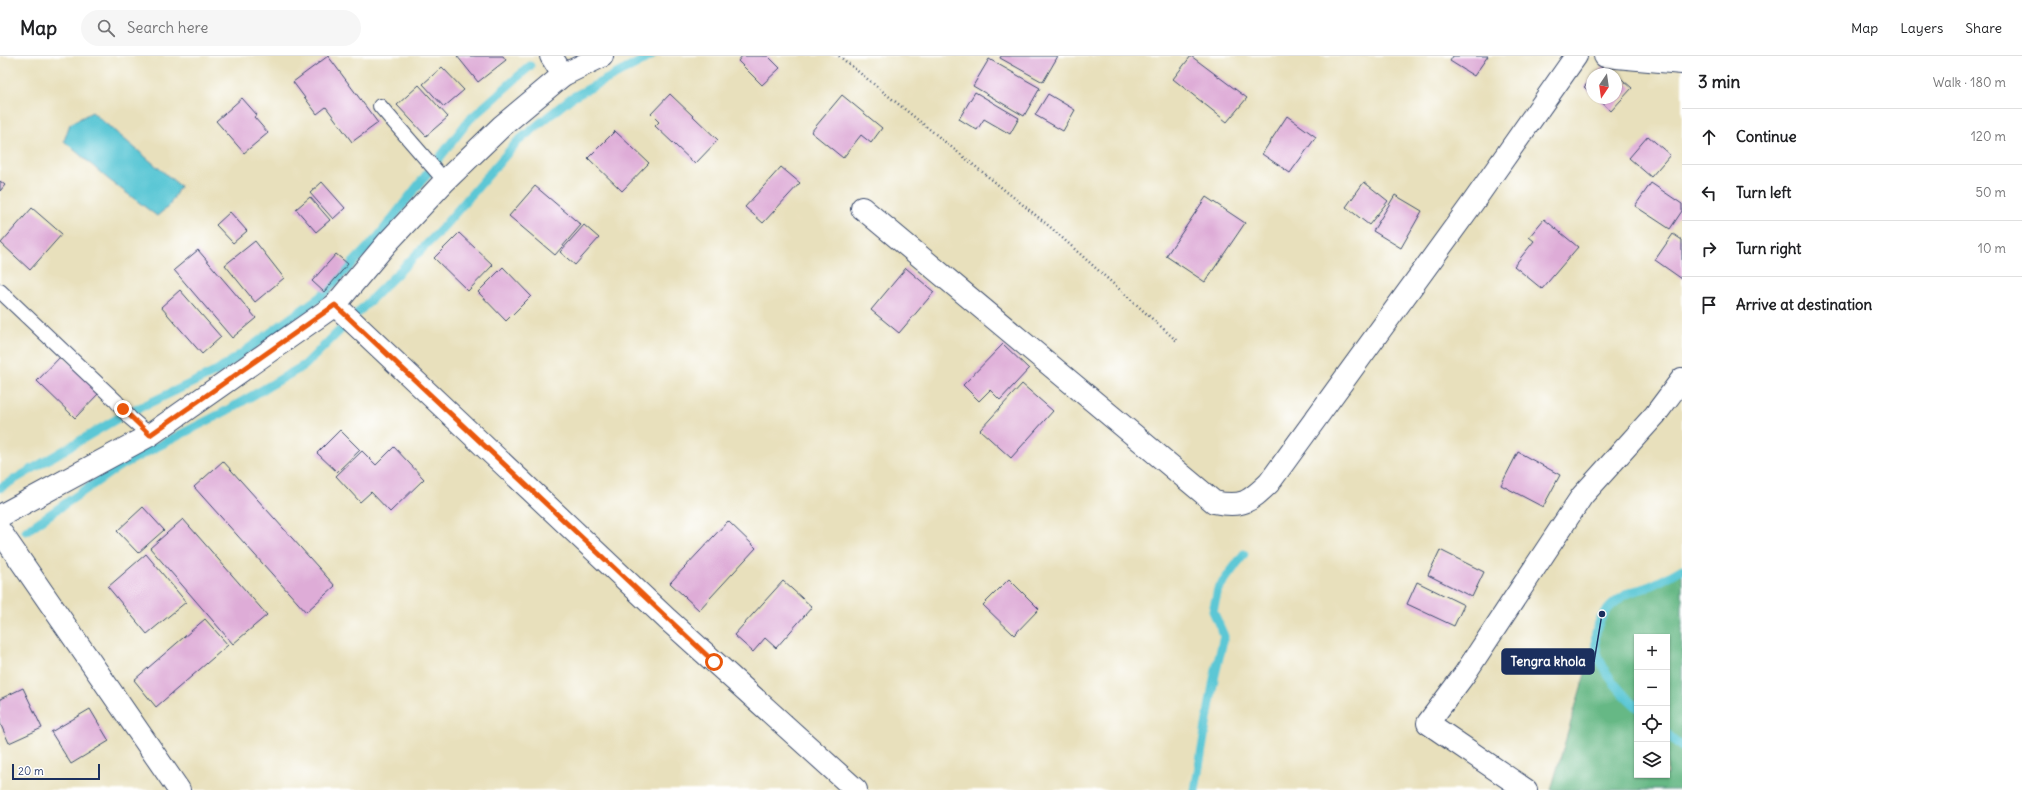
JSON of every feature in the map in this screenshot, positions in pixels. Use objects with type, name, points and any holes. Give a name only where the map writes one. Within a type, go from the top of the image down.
[{"type":"street","points":[[551,56],[563,75]]},
{"type":"street","points":[[0,516],[150,435],[345,316],[388,243],[440,176],[563,75],[602,56]]},
{"type":"street","points":[[862,208],[1214,502],[1230,506],[1250,501],[1269,483],[1474,201],[1576,56]]},
{"type":"street","points":[[1604,56],[1682,63]]},
{"type":"street","points":[[345,316],[667,619],[856,790]]},
{"type":"street","points":[[1526,790],[1428,723],[1464,675],[1582,496],[1655,415],[1682,379]]},
{"type":"street","points":[[0,531],[179,790]]},
{"type":"lane","points":[[380,106],[440,176]]},
{"type":"lane","points":[[0,291],[116,401],[130,418],[150,435]]},
{"type":"path","points":[[839,56],[1050,226],[1178,342]]},
{"type":"green space","points":[[1682,569],[1682,790],[1551,790],[1600,619],[1608,607],[1621,597],[1631,592],[1649,587]]},
{"type":"water","points":[[92,112],[180,186],[169,206],[157,216],[108,179],[64,141],[70,124]]},
{"type":"building","points":[[328,56],[378,123],[352,142],[326,107],[317,114],[293,82]]},
{"type":"building","points":[[457,56],[503,56],[506,60],[478,82]]},
{"type":"building","points":[[742,56],[768,56],[780,68],[762,85],[738,61]]},
{"type":"building","points":[[1001,56],[1058,56],[1043,82],[1000,58]]},
{"type":"building","points":[[1191,56],[1247,98],[1227,122],[1173,79]]},
{"type":"building","points":[[1453,56],[1488,56],[1474,76],[1450,61]]},
{"type":"building","points":[[989,59],[1040,88],[1024,116],[973,86]]},
{"type":"building","points":[[1605,64],[1609,68],[1601,68]]},
{"type":"building","points":[[442,67],[464,90],[444,107],[423,84]]},
{"type":"building","points":[[1622,79],[1632,88],[1622,99]]},
{"type":"building","points":[[419,85],[448,117],[426,136],[397,105]]},
{"type":"building","points":[[975,92],[1019,118],[1010,134],[984,119],[977,130],[959,119]]},
{"type":"building","points":[[670,94],[718,140],[695,164],[655,126],[659,122],[651,114]]},
{"type":"building","points":[[1048,94],[1075,110],[1063,131],[1035,115]]},
{"type":"building","points":[[842,95],[882,128],[871,143],[861,135],[843,158],[811,132]]},
{"type":"building","points":[[242,98],[257,115],[254,117],[268,133],[244,153],[216,121]]},
{"type":"building","points":[[1603,104],[1617,104],[1611,111]]},
{"type":"building","points":[[1287,116],[1316,137],[1290,173],[1262,154]]},
{"type":"building","points":[[615,131],[649,163],[622,191],[588,158]]},
{"type":"building","points":[[1648,136],[1670,155],[1651,177],[1629,158]]},
{"type":"building","points":[[781,167],[800,183],[763,223],[745,207]]},
{"type":"building","points":[[0,181],[5,185],[0,191]]},
{"type":"building","points":[[322,182],[345,208],[333,219],[310,193]]},
{"type":"building","points":[[1364,182],[1388,201],[1369,225],[1346,207]]},
{"type":"building","points":[[1651,183],[1682,204],[1682,211],[1670,229],[1635,206]]},
{"type":"building","points":[[535,186],[581,225],[555,255],[509,216]]},
{"type":"building","points":[[1395,195],[1422,211],[1401,248],[1373,231]]},
{"type":"building","points":[[310,197],[330,220],[316,232],[296,209]]},
{"type":"building","points":[[1206,197],[1245,223],[1205,282],[1166,256]]},
{"type":"building","points":[[32,208],[62,234],[30,270],[1,243]]},
{"type":"building","points":[[230,212],[247,231],[233,243],[216,225]]},
{"type":"building","points":[[1544,219],[1578,247],[1542,289],[1514,266],[1534,241],[1529,237]]},
{"type":"building","points":[[584,225],[599,238],[575,265],[560,252]]},
{"type":"building","points":[[459,233],[493,265],[468,291],[434,258]]},
{"type":"building","points":[[1673,234],[1682,240],[1682,279],[1655,260]]},
{"type":"building","points":[[255,241],[284,278],[255,302],[225,265]]},
{"type":"building","points":[[198,250],[256,318],[232,338],[174,270]]},
{"type":"building","points":[[336,254],[348,264],[324,292],[312,281]]},
{"type":"building","points":[[503,267],[531,296],[506,321],[478,292]]},
{"type":"building","points":[[906,268],[934,292],[899,333],[871,310]]},
{"type":"building","points":[[180,290],[221,337],[202,354],[161,307]]},
{"type":"building","points":[[1003,344],[1029,369],[1000,400],[990,390],[979,401],[963,385]]},
{"type":"building","points":[[62,355],[100,392],[75,418],[37,381]]},
{"type":"building","points":[[1022,384],[1053,411],[1011,458],[980,430]]},
{"type":"building","points":[[340,430],[360,450],[337,472],[317,453]]},
{"type":"building","points":[[394,447],[424,479],[390,512],[371,492],[360,502],[336,476],[362,451],[376,465]]},
{"type":"building","points":[[1518,452],[1560,475],[1543,507],[1501,485]]},
{"type":"building","points":[[223,461],[335,586],[306,612],[194,487]]},
{"type":"building","points":[[143,507],[164,530],[138,553],[117,531]]},
{"type":"building","points":[[183,519],[267,615],[233,644],[150,548]]},
{"type":"building","points":[[728,521],[756,548],[699,610],[670,583]]},
{"type":"building","points":[[1440,550],[1484,572],[1472,597],[1428,575]]},
{"type":"building","points":[[146,554],[186,602],[147,634],[108,587]]},
{"type":"building","points":[[1009,579],[1039,609],[1014,635],[983,605]]},
{"type":"building","points":[[783,581],[812,607],[776,648],[765,638],[753,652],[734,635]]},
{"type":"building","points":[[1417,582],[1464,605],[1454,626],[1407,604]]},
{"type":"building","points":[[205,619],[228,645],[156,707],[134,680]]},
{"type":"building","points":[[23,688],[42,728],[9,743],[0,723],[0,699]]},
{"type":"building","points":[[90,709],[109,741],[71,764],[51,732]]},
{"type":"waterway","points":[[26,531],[118,467],[226,411],[305,365],[437,234],[517,142],[571,98],[651,56]]},
{"type":"waterway","points":[[0,488],[120,417],[219,370],[320,297],[377,238],[469,120],[530,66]]},
{"type":"waterway","points":[[1195,790],[1214,679],[1224,636],[1213,611],[1218,589],[1244,554]]},
{"type":"waterway","points":[[1636,706],[1623,694],[1602,665],[1597,650],[1596,636],[1600,621],[1610,607],[1627,594],[1650,586],[1682,569]]},
{"type":"waterway","points":[[1670,737],[1682,747]]},
{"type":"place","name":"Tengra khola","points":[[1602,614]]},
{"type":"route","points":[[123,409],[130,418],[150,435],[335,305],[356,327],[714,662]]}]
